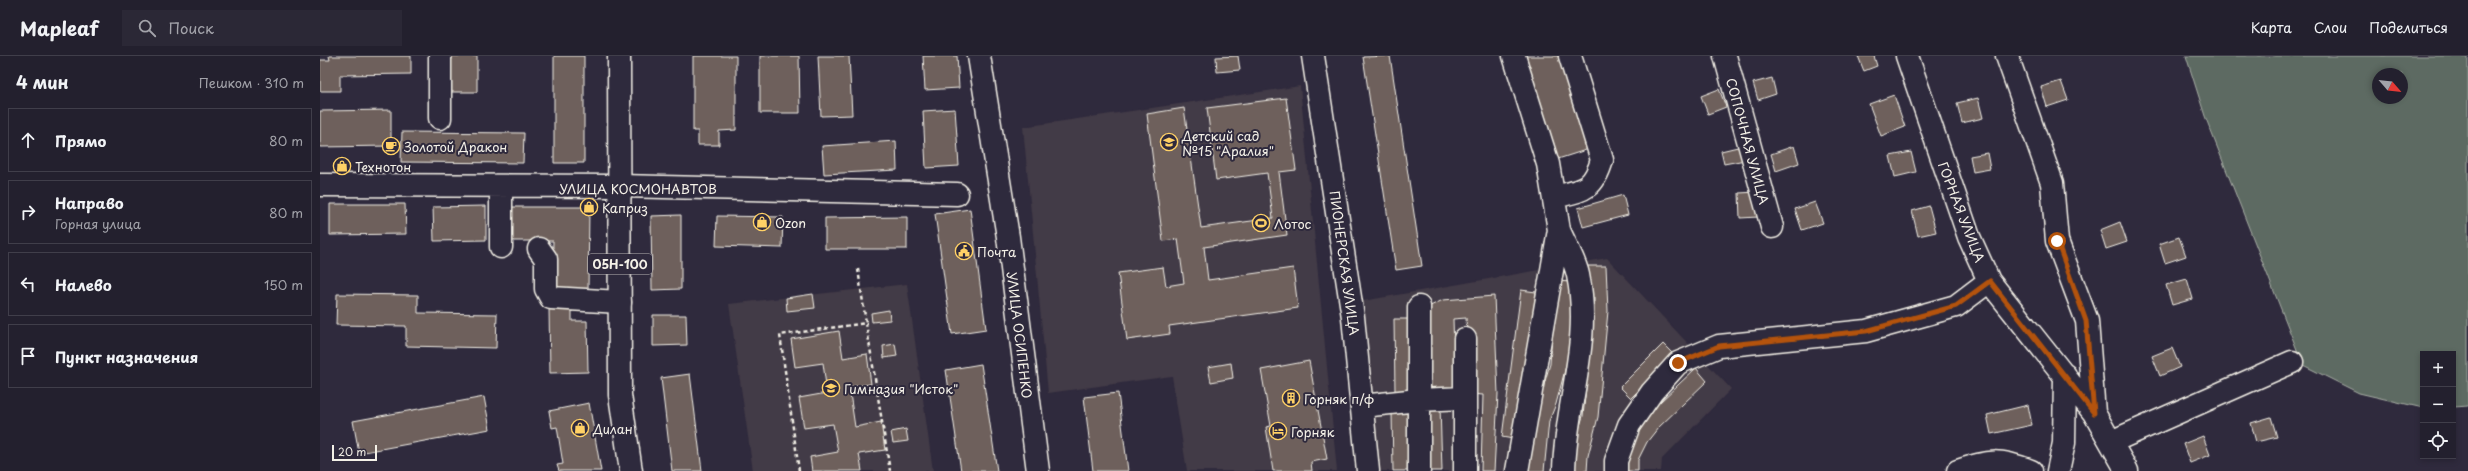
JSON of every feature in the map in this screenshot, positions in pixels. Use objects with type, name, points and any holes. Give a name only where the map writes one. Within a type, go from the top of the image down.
[{"type":"street","points":[[440,56],[440,118]]},
{"type":"street","name":"05Н-100","points":[[619,56],[620,395],[631,471]]},
{"type":"street","name":"УЛИЦА ОСИПЕНКО","points":[[979,56],[1008,237],[1038,471]]},
{"type":"street","name":"ПИОНЕРСКАЯ УЛИЦА","points":[[1313,56],[1353,317],[1368,471]]},
{"type":"street","points":[[1514,56],[1548,164],[1559,230],[1578,274],[1584,318],[1580,362],[1564,448],[1564,471]]},
{"type":"street","points":[[1554,197],[1586,190],[1597,176],[1602,160],[1570,56]]},
{"type":"street","name":"СОПОЧНАЯ УЛИЦА","points":[[1725,56],[1772,227]]},
{"type":"street","name":"ГОРНАЯ УЛИЦА","points":[[1907,56],[1969,237],[1990,281],[2094,413],[2128,471]]},
{"type":"street","points":[[2007,56],[2052,183],[2057,241],[2086,321],[2094,413]]},
{"type":"street","name":"УЛИЦА КОСМОНАВТОВ","points":[[320,185],[395,184],[620,186],[957,194]]},
{"type":"street","points":[[501,186],[501,247]]},
{"type":"street","points":[[1517,471],[1559,230]]},
{"type":"street","points":[[539,249],[546,260],[546,289],[551,298],[620,302]]},
{"type":"street","points":[[1616,471],[1616,461],[1629,425],[1652,392],[1678,363],[1719,346],[1866,331],[1956,306],[1990,281]]},
{"type":"street","points":[[1419,307],[1419,471]]},
{"type":"street","points":[[1465,339],[1465,471]]},
{"type":"street","points":[[2111,442],[2292,362]]},
{"type":"street","points":[[2058,471],[2064,443],[2065,375]]},
{"type":"street","points":[[1362,406],[1418,400],[1465,398]]},
{"type":"street","points":[[1958,471],[1990,461],[2013,464],[2032,471]]},
{"type":"path","points":[[858,269],[890,471]]},
{"type":"path","points":[[799,471],[780,335],[866,323]]},
{"type":"shaded area","points":[[2186,56],[2468,56],[2468,406],[2456,407],[2456,351],[2420,351],[2420,407],[2359,393],[2303,365],[2205,116]]},
{"type":"shaded area","points":[[1300,86],[1337,471],[1187,471],[1172,376],[1048,393],[1023,127]]},
{"type":"shaded area","points":[[1607,258],[1731,389],[1662,459],[1661,471],[1374,471],[1357,302]]},
{"type":"shaded area","name":"Гимназия \"Исток\"","points":[[907,284],[933,471],[753,471],[729,304]]},
{"type":"building","points":[[329,56],[411,56],[411,74],[340,75],[340,91],[320,91],[320,60],[330,60]]},
{"type":"building","points":[[446,56],[477,56],[477,92],[446,92]]},
{"type":"building","points":[[554,56],[584,56],[584,163],[554,163]]},
{"type":"building","points":[[693,56],[736,56],[736,130],[719,131],[719,145],[698,145],[698,131],[693,131]]},
{"type":"building","points":[[760,56],[799,56],[800,113],[760,113]]},
{"type":"building","points":[[818,56],[849,56],[852,115],[821,116]]},
{"type":"building","points":[[923,56],[957,56],[959,88],[925,90]]},
{"type":"building","points":[[1238,56],[1240,70],[1217,72],[1216,57]]},
{"type":"building","points":[[1390,56],[1422,266],[1396,270],[1363,57]]},
{"type":"building","points":[[1526,56],[1560,56],[1589,149],[1558,159]]},
{"type":"building","points":[[1858,56],[1874,56],[1877,66],[1864,71]]},
{"type":"building","points":[[1772,78],[1776,94],[1758,100],[1753,83]]},
{"type":"building","points":[[2061,81],[2068,100],[2047,107],[2041,87]]},
{"type":"building","points":[[1719,89],[1726,107],[1708,114],[1701,96]]},
{"type":"building","points":[[1894,95],[1905,127],[1881,136],[1869,104]]},
{"type":"building","name":"Лотос","points":[[1286,98],[1296,170],[1279,172],[1287,235],[1204,247],[1208,280],[1293,268],[1298,308],[1169,326],[1170,334],[1127,340],[1118,273],[1163,267],[1166,286],[1184,283],[1178,239],[1163,241],[1147,114],[1184,108],[1201,228],[1273,218],[1267,173],[1216,180],[1207,108]]},
{"type":"building","points":[[1978,98],[1983,118],[1962,123],[1957,103]]},
{"type":"building","points":[[955,109],[959,166],[926,168],[923,111]]},
{"type":"building","points":[[391,110],[391,146],[320,147],[320,111]]},
{"type":"building","points":[[402,132],[524,133],[523,163],[401,162]]},
{"type":"building","points":[[896,141],[897,170],[824,174],[822,146]]},
{"type":"building","points":[[1742,146],[1745,160],[1724,164],[1721,151]]},
{"type":"building","points":[[1794,146],[1799,163],[1776,171],[1771,154]]},
{"type":"building","points":[[1911,152],[1916,172],[1895,177],[1890,156]]},
{"type":"building","points":[[1987,153],[1990,169],[1973,172],[1970,156]]},
{"type":"building","points":[[1757,192],[1758,217],[1740,218],[1739,193]]},
{"type":"building","points":[[1623,195],[1628,215],[1583,227],[1578,208]]},
{"type":"building","points":[[1815,202],[1823,223],[1802,230],[1795,209]]},
{"type":"building","points":[[330,204],[405,204],[406,234],[330,235]]},
{"type":"building","points":[[486,206],[486,240],[434,241],[433,207]]},
{"type":"building","points":[[1929,206],[1936,232],[1918,236],[1912,211]]},
{"type":"building","points":[[507,207],[589,207],[588,291],[552,291],[553,241],[507,241]]},
{"type":"building","points":[[970,209],[986,329],[952,334],[935,214]]},
{"type":"building","points":[[681,215],[681,289],[652,290],[651,216]]},
{"type":"building","points":[[717,216],[783,217],[782,248],[716,246]]},
{"type":"building","points":[[907,217],[907,249],[825,249],[825,218]]},
{"type":"building","points":[[2120,222],[2127,242],[2106,249],[2100,230]]},
{"type":"building","points":[[2179,237],[2186,256],[2165,263],[2159,244]]},
{"type":"building","points":[[1585,266],[1606,266],[1608,311],[1598,417],[1588,456],[1587,471],[1571,471],[1571,456],[1583,416],[1594,311],[1594,298],[1586,297]]},
{"type":"building","points":[[2187,279],[2193,299],[2172,305],[2166,285]]},
{"type":"building","points":[[1556,281],[1572,282],[1571,335],[1566,366],[1556,404],[1549,421],[1544,471],[1527,471],[1540,398],[1550,364]]},
{"type":"building","points":[[1521,290],[1536,292],[1522,400],[1518,399],[1513,439],[1502,437]]},
{"type":"building","points":[[337,294],[418,295],[418,313],[497,314],[496,348],[406,346],[406,326],[336,325]]},
{"type":"building","points":[[813,294],[815,308],[787,311],[786,298]]},
{"type":"building","points":[[1494,296],[1498,394],[1494,471],[1481,471],[1483,395],[1470,394],[1466,318],[1453,319],[1455,390],[1427,391],[1424,309],[1443,300]]},
{"type":"building","points":[[572,308],[572,321],[587,321],[588,372],[550,373],[549,309]]},
{"type":"building","points":[[889,310],[890,320],[872,322],[871,313]]},
{"type":"building","points":[[653,315],[686,315],[687,345],[653,346]]},
{"type":"building","points":[[1394,319],[1410,319],[1412,391],[1395,391]]},
{"type":"building","points":[[839,331],[843,358],[867,354],[871,384],[849,387],[855,427],[881,422],[885,450],[859,454],[862,471],[812,471],[810,457],[838,452],[833,424],[804,428],[799,398],[827,393],[823,363],[795,367],[791,339]]},
{"type":"building","points":[[895,344],[897,356],[884,358],[883,346]]},
{"type":"building","points":[[1663,344],[1674,355],[1631,398],[1620,387]]},
{"type":"building","points":[[2172,348],[2180,367],[2160,376],[2152,356]]},
{"type":"building","name":"Горняк п/ф","points":[[1309,361],[1327,459],[1311,462],[1312,471],[1273,471],[1266,427],[1271,426],[1261,370]]},
{"type":"building","points":[[1231,363],[1233,378],[1211,382],[1208,367]]},
{"type":"building","points":[[981,364],[997,471],[961,471],[946,370]]},
{"type":"building","points":[[1696,368],[1707,381],[1658,428],[1647,442],[1638,460],[1638,471],[1623,471],[1643,418]]},
{"type":"building","points":[[690,374],[702,471],[672,471],[661,378]]},
{"type":"building","points":[[1118,393],[1128,471],[1093,471],[1084,397]]},
{"type":"building","points":[[484,397],[490,429],[359,453],[353,421]]},
{"type":"building","points":[[589,403],[601,471],[559,471],[557,465],[563,464],[557,427],[552,428],[549,411]]},
{"type":"building","points":[[2028,405],[2032,425],[1991,434],[1987,415]]},
{"type":"building","points":[[1426,406],[1440,406],[1442,471],[1428,471]]},
{"type":"building","points":[[1392,412],[1408,412],[1409,471],[1393,471]]},
{"type":"building","points":[[2271,417],[2277,437],[2256,442],[2251,423]]},
{"type":"building","points":[[906,429],[908,441],[893,443],[891,432]]},
{"type":"building","points":[[2203,436],[2210,455],[2190,463],[2183,444]]},
{"type":"place","name":"Детский сад №15 \"Аралия\"","points":[[1169,142]]},
{"type":"place","name":"Золотой Дракон","points":[[391,146]]},
{"type":"place","name":"Технотон","points":[[342,166]]},
{"type":"place","name":"Каприз","points":[[589,207]]},
{"type":"place","name":"Ozon","points":[[762,222]]},
{"type":"place","name":"Лотос","points":[[1261,223]]},
{"type":"place","name":"Почта","points":[[964,251]]},
{"type":"place","name":"Гимназия \"Исток\"","points":[[831,388]]},
{"type":"place","name":"Горняк п/ф","points":[[1291,398]]},
{"type":"place","name":"Дилан","points":[[580,428]]},
{"type":"place","name":"Горняк","points":[[1278,431]]},
{"type":"route","points":[[1678,363],[1719,346],[1866,331],[1956,306],[1990,281],[2094,413],[2086,321],[2057,241]]}]
